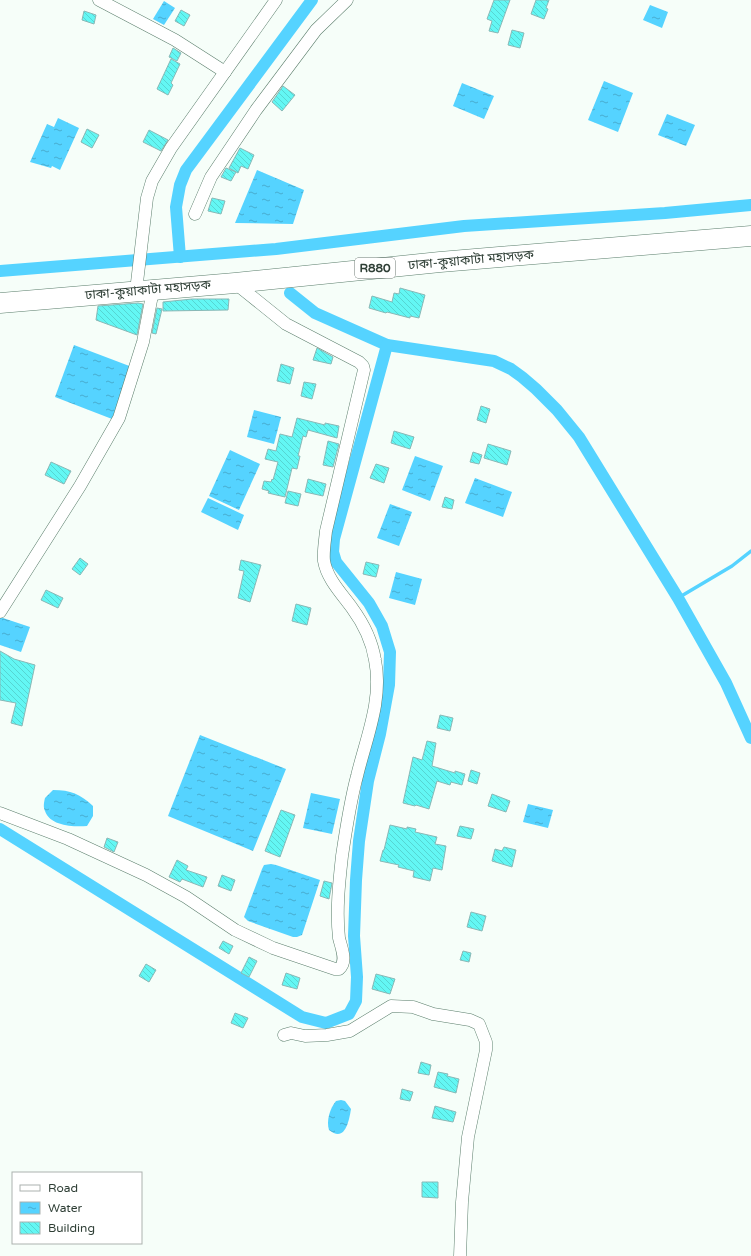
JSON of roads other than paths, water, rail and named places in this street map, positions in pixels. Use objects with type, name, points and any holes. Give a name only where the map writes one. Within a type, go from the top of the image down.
[{"type":"main road","name":"ঢাকা-কুয়াকাটা মহাসড়ক","points":[[0,303],[235,283],[440,262],[751,236]]},
{"type":"street","points":[[99,0],[175,40],[225,72]]},
{"type":"street","points":[[0,612],[80,486],[119,418],[143,342],[143,237],[147,198],[152,181],[171,148],[276,0]]},
{"type":"street","points":[[195,214],[211,177],[256,110],[316,30],[347,0]]},
{"type":"street","points":[[0,813],[68,839],[146,875],[186,897],[235,930],[274,948],[335,968],[339,969],[342,966],[344,960],[339,936],[338,888],[344,842],[356,776],[376,702],[376,667],[365,628],[334,584],[324,563],[324,554],[326,531],[364,370],[363,366],[359,362],[286,324],[235,283]]},
{"type":"street","points":[[284,1035],[291,1033],[305,1036],[327,1035],[350,1031],[391,1006],[413,1007],[434,1014],[470,1020],[479,1024],[486,1042],[486,1050],[468,1137],[462,1202],[460,1256]]},
{"type":"water","points":[[164,1],[175,8],[164,25],[153,19]]},
{"type":"water","points":[[650,5],[668,12],[662,28],[643,20]]},
{"type":"water","points":[[604,81],[633,93],[618,132],[588,120]]},
{"type":"water","points":[[462,83],[494,96],[484,119],[453,106]]},
{"type":"water","points":[[667,114],[695,125],[686,146],[658,135]]},
{"type":"water","points":[[58,118],[79,128],[60,170],[52,166],[51,168],[30,162],[47,124],[54,127]]},
{"type":"water","points":[[257,170],[304,190],[293,224],[235,223]]},
{"type":"water","points":[[74,345],[132,367],[112,419],[55,397]]},
{"type":"water","points":[[254,410],[281,417],[274,444],[247,437]]},
{"type":"water","points":[[230,450],[260,464],[239,510],[209,496]]},
{"type":"water","points":[[415,456],[443,466],[430,501],[402,490]]},
{"type":"water","points":[[475,478],[512,492],[503,517],[465,503]]},
{"type":"water","points":[[208,498],[244,515],[238,530],[201,512]]},
{"type":"water","points":[[390,504],[412,512],[399,546],[377,538]]},
{"type":"water","points":[[396,572],[422,579],[415,605],[389,598]]},
{"type":"water","points":[[0,617],[30,627],[21,652],[0,645]]},
{"type":"water","points":[[200,735],[286,769],[253,851],[168,816]]},
{"type":"water","points":[[53,790],[75,794],[84,798],[93,806],[93,816],[87,826],[69,826],[57,823],[48,816],[44,808],[44,801]]},
{"type":"water","points":[[311,793],[340,799],[332,834],[303,828]]},
{"type":"water","points":[[528,804],[553,810],[548,828],[523,822]]},
{"type":"water","points":[[271,864],[320,880],[302,935],[297,937],[293,937],[248,921],[244,917],[264,865]]},
{"type":"water","points":[[336,1101],[345,1101],[351,1109],[345,1129],[339,1134],[329,1130],[328,1119],[330,1111]]},
{"type":"waterway","points":[[180,257],[176,207],[180,185],[186,170],[312,0]]},
{"type":"waterway","points":[[0,271],[276,249],[464,226],[665,213],[751,205]]},
{"type":"waterway","points":[[290,293],[315,313],[387,345],[494,361],[511,369],[536,389],[557,410],[579,437],[678,598],[726,683],[751,738]]},
{"type":"waterway","points":[[0,829],[302,1017],[326,1023],[349,1014],[356,1001],[357,977],[354,936],[359,841],[368,781],[380,734],[389,685],[390,652],[382,626],[369,603],[336,562],[333,552],[334,539],[387,345]]},
{"type":"waterway","points":[[678,598],[732,566],[751,551]]}]
